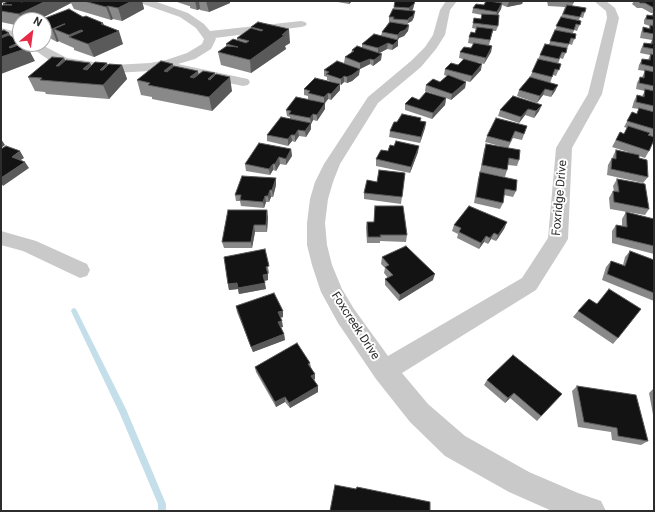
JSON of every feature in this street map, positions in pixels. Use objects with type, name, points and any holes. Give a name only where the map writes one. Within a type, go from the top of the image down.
[{"type":"street","points":[[45,52],[63,61],[100,68],[132,68],[169,63],[191,56],[202,50],[209,42],[208,35],[200,26],[184,15],[144,1]]},
{"type":"street","name":"Foxcreek Drive","points":[[452,1],[445,10],[439,35],[430,49],[416,64],[373,100],[332,164],[324,182],[319,199],[316,223],[317,244],[322,265],[332,292],[346,316],[385,371],[419,413],[455,446],[519,482],[546,503],[591,511]]},
{"type":"street","name":"Foxridge Drive","points":[[385,371],[529,284],[558,239],[564,148],[595,94],[613,18],[611,10],[599,1]]},
{"type":"street","points":[[208,35],[300,24]]},
{"type":"street","points":[[1,31],[12,34]]},
{"type":"street","points":[[169,63],[175,68],[243,82]]},
{"type":"street","points":[[1,238],[29,246],[80,270]]},
{"type":"building","points":[[8,1],[46,1],[23,12],[12,13],[1,11],[1,6],[12,5],[3,4]]},
{"type":"building","points":[[84,1],[132,1],[118,8],[106,7]]},
{"type":"building","points":[[395,1],[415,1],[409,8],[394,7]]},
{"type":"building","points":[[486,1],[502,3],[497,12],[473,8],[476,4],[484,5]]},
{"type":"building","points":[[638,1],[654,1],[654,8],[645,3],[640,3]]},
{"type":"building","points":[[567,5],[586,8],[585,12],[582,12],[580,17],[563,14]]},
{"type":"building","points":[[69,9],[83,17],[86,16],[119,31],[88,44],[69,37],[83,31],[81,30],[69,35],[54,29],[65,24],[52,29],[52,15]]},
{"type":"building","points":[[393,9],[415,11],[413,16],[408,20],[393,19],[394,17],[389,17]]},
{"type":"building","points":[[654,13],[654,20],[646,19],[647,15],[653,16]]},
{"type":"building","points":[[482,14],[499,15],[498,26],[473,23],[474,18],[481,19]]},
{"type":"building","points":[[561,17],[581,21],[580,25],[576,24],[574,30],[556,26]]},
{"type":"building","points":[[258,22],[289,29],[282,35],[285,35],[250,60],[218,52],[227,46],[238,47],[226,44],[233,39],[246,43],[249,41],[237,38],[251,28],[261,31],[263,30],[251,27]]},
{"type":"building","points":[[390,22],[409,25],[398,35],[382,32]]},
{"type":"building","points":[[653,24],[654,34],[643,32],[643,27],[650,29],[650,25],[653,26]]},
{"type":"building","points":[[477,27],[493,29],[490,40],[469,37],[471,32],[475,33]]},
{"type":"building","points":[[4,30],[9,33],[1,36],[1,31]]},
{"type":"building","points":[[555,30],[576,34],[575,39],[571,38],[569,44],[550,41]]},
{"type":"building","points":[[374,34],[398,40],[393,45],[388,43],[378,48],[362,44]]},
{"type":"building","points":[[9,35],[12,37],[12,46],[9,47],[12,47],[12,52],[16,52],[1,57],[1,38]]},
{"type":"building","points":[[653,38],[654,49],[643,47],[644,43],[652,44]]},
{"type":"building","points":[[474,43],[492,46],[486,58],[460,52],[464,47],[471,48]]},
{"type":"building","points":[[545,44],[567,48],[566,53],[562,52],[559,59],[540,55]]},
{"type":"building","points":[[357,46],[382,54],[374,60],[370,59],[360,63],[345,57],[354,51],[352,50]]},
{"type":"building","points":[[651,54],[654,55],[654,67],[641,64],[642,59],[650,60]]},
{"type":"building","points":[[52,57],[64,58],[56,66],[59,66],[66,60],[90,63],[83,69],[87,70],[95,62],[107,63],[100,70],[103,70],[109,64],[122,65],[103,85],[40,80],[42,78],[28,77]]},
{"type":"building","points":[[464,59],[482,64],[472,76],[445,69],[451,63],[458,65]]},
{"type":"building","points":[[538,59],[561,64],[559,70],[555,69],[552,77],[532,72]]},
{"type":"building","points":[[161,61],[173,64],[164,71],[167,72],[174,66],[198,71],[190,77],[194,78],[203,71],[215,73],[208,79],[210,80],[216,74],[230,77],[209,97],[148,85],[150,83],[137,80]]},
{"type":"building","points":[[337,61],[360,69],[352,75],[347,77],[344,76],[341,79],[326,74],[329,72],[324,70]]},
{"type":"building","points":[[645,70],[654,72],[654,86],[639,83],[640,77],[644,78]]},
{"type":"building","points":[[448,75],[466,82],[452,94],[426,85],[433,79],[440,82]]},
{"type":"building","points":[[530,77],[558,85],[553,91],[545,89],[540,96],[519,90]]},
{"type":"building","points":[[315,78],[340,84],[331,94],[328,93],[324,97],[308,93],[310,91],[304,89]]},
{"type":"building","points":[[645,89],[654,91],[654,106],[636,102],[637,95],[644,97]]},
{"type":"building","points":[[426,92],[446,98],[433,113],[405,104],[412,97],[419,100]]},
{"type":"building","points":[[513,96],[542,105],[536,111],[528,109],[521,117],[500,110]]},
{"type":"building","points":[[296,97],[325,103],[317,115],[313,114],[310,118],[289,114],[291,111],[286,110]]},
{"type":"building","points":[[639,108],[654,112],[654,129],[627,121],[632,112],[637,114]]},
{"type":"building","points":[[402,114],[421,118],[420,121],[426,122],[421,137],[390,131],[394,122],[397,122]]},
{"type":"building","points":[[281,117],[311,123],[305,131],[298,130],[295,135],[291,135],[288,139],[267,135]]},
{"type":"building","points":[[496,118],[527,126],[524,134],[515,131],[510,142],[487,136]]},
{"type":"building","points":[[628,126],[650,133],[648,135],[654,137],[649,151],[616,140],[620,132],[624,134]]},
{"type":"building","points":[[396,141],[419,146],[411,167],[376,159],[381,150],[388,151],[390,145],[394,146]]},
{"type":"building","points":[[259,143],[291,149],[286,159],[279,157],[275,164],[273,164],[269,169],[245,164]]},
{"type":"building","points":[[486,144],[520,150],[519,160],[509,158],[507,170],[482,165]]},
{"type":"building","points":[[6,146],[20,151],[12,157],[25,162],[1,178],[1,149]]},
{"type":"building","points":[[616,150],[639,155],[639,158],[647,160],[648,177],[611,169],[612,158],[616,159]]},
{"type":"building","points":[[379,170],[405,173],[402,197],[364,193],[367,180],[377,182]]},
{"type":"building","points":[[480,172],[517,180],[516,191],[505,189],[503,203],[476,197]]},
{"type":"building","points":[[242,176],[276,178],[272,190],[270,190],[268,196],[265,196],[263,202],[240,200],[241,195],[235,195]]},
{"type":"building","points":[[617,179],[645,184],[649,209],[614,202],[613,191],[619,192]]},
{"type":"building","points":[[375,206],[403,206],[407,235],[380,235],[381,237],[368,237],[367,222],[374,222]]},
{"type":"building","points":[[469,206],[507,222],[498,235],[494,233],[490,238],[486,236],[481,243],[459,232],[461,228],[454,225]]},
{"type":"building","points":[[228,210],[267,210],[266,225],[254,225],[251,242],[222,242]]},
{"type":"building","points":[[626,212],[654,219],[654,246],[616,237],[616,225],[627,227]]},
{"type":"building","points":[[406,246],[435,274],[400,295],[385,279],[393,275],[385,267],[389,265],[382,257]]},
{"type":"building","points":[[265,249],[269,266],[266,267],[268,274],[263,275],[265,283],[238,288],[237,283],[228,284],[224,257]]},
{"type":"building","points":[[630,251],[654,260],[654,293],[607,274],[611,261],[625,266]]},
{"type":"building","points":[[609,289],[641,309],[618,338],[578,311],[589,299],[597,304]]},
{"type":"building","points":[[274,293],[283,311],[278,312],[282,321],[278,322],[284,334],[251,347],[236,306]]},
{"type":"building","points":[[297,343],[310,363],[308,364],[315,374],[311,376],[318,386],[289,403],[285,397],[275,402],[255,367]]},
{"type":"building","points":[[513,355],[562,394],[541,416],[514,393],[508,398],[487,380]]},
{"type":"building","points":[[577,386],[636,395],[648,441],[618,436],[617,428],[584,422]]},
{"type":"building","points":[[335,485],[356,489],[357,487],[430,502],[430,511],[330,511]]},
{"type":"waterway","points":[[74,311],[123,412],[162,504],[162,511]]}]
